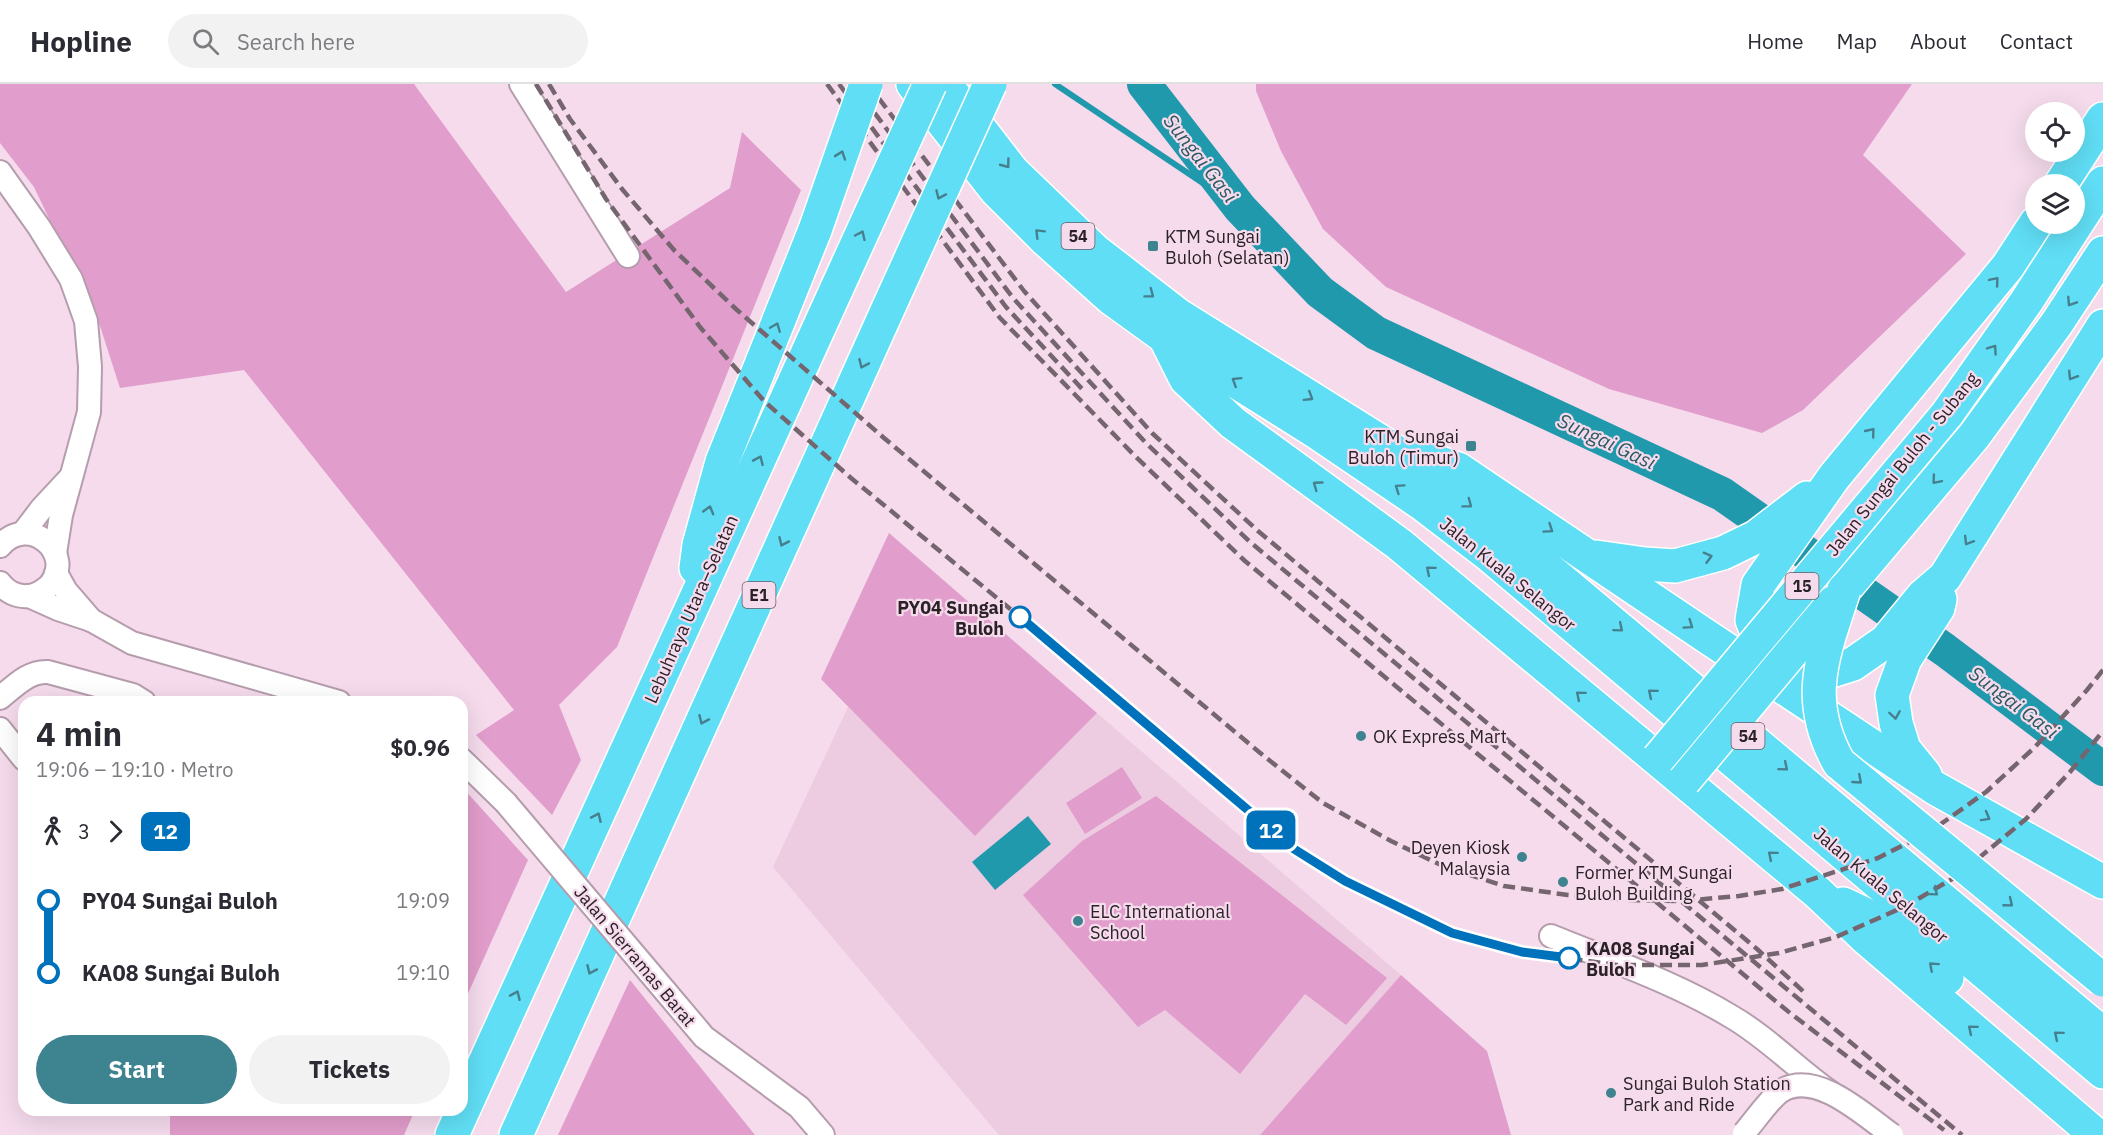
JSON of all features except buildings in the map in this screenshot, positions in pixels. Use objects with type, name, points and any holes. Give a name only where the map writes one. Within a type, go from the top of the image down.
[{"type":"highway","points":[[692,608],[699,545],[722,462],[815,230],[866,84]]},
{"type":"highway","name":"Jalan Kuala Selangor","points":[[913,84],[1004,199],[1111,298],[1165,337],[1318,433],[1421,503],[1489,555],[2103,1072]]},
{"type":"highway","name":"Lebuhraya Utara–Selatan","points":[[468,1100],[930,84]]},
{"type":"highway","name":"Jalan Kuala Selangor","points":[[945,84],[1013,172],[1094,250],[1178,315],[1386,446],[1514,540],[2103,1034]]},
{"type":"highway","name":"E1","points":[[516,1135],[990,84]]},
{"type":"highway","points":[[2067,174],[2103,119]]},
{"type":"highway","name":"Jalan Sungai Buloh - Subang","points":[[1658,759],[1947,414],[2026,302],[2103,183]]},
{"type":"highway","points":[[2029,234],[2008,266],[1834,477],[1758,585],[1752,620],[1763,648],[1791,670],[1828,672],[1895,650],[1938,608],[1945,577],[2103,326]]},
{"type":"highway","name":"Jalan Sungai Buloh - Subang","points":[[1684,781],[1974,436],[2057,323],[2103,253]]},
{"type":"highway","points":[[1165,337],[1186,380],[1233,423],[1399,544],[1817,892],[1867,939],[2096,1135]]},
{"type":"highway","points":[[1386,446],[1458,469],[1935,788],[2103,882]]},
{"type":"highway","points":[[1589,556],[1675,566],[1724,553],[1756,537],[1834,477]]},
{"type":"highway","points":[[1844,590],[1825,649],[1819,684],[1820,712],[1825,732],[1839,763],[2103,980]]},
{"type":"highway","points":[[1895,650],[1892,694],[1896,723],[1904,749],[1935,788]]},
{"type":"highway","points":[[1817,892],[1885,924],[2103,1115]]},
{"type":"highway","name":"Lebuhraya Utara–Selatan","points":[[452,1135],[461,1116]]},
{"type":"street","points":[[521,84],[628,256]]},
{"type":"street","points":[[0,172],[39,227],[71,279],[86,321],[90,367],[89,412],[61,514],[56,563],[45,589],[16,598]]},
{"type":"street","points":[[23,533],[70,478]]},
{"type":"street","points":[[0,546],[13,535],[23,533],[43,538],[56,563],[66,591],[90,620]]},
{"type":"street","points":[[0,583],[16,598],[90,620],[132,643],[318,696]]},
{"type":"street","points":[[0,698],[37,671],[135,696]]},
{"type":"street","points":[[0,729],[18,752]]},
{"type":"street","name":"Jalan Sierramas Barat","points":[[468,766],[506,803],[704,1037],[799,1107],[823,1135]]},
{"type":"street","points":[[1551,936],[1674,987],[1730,1015],[1749,1027],[1807,1076],[1891,1135]]},
{"type":"street","points":[[1744,1133],[1780,1091],[1797,1085],[1820,1088],[1843,1099],[1891,1135]]},
{"type":"shaded area","points":[[0,84],[414,84],[566,292],[730,188],[742,132],[801,190],[617,647],[559,705],[581,760],[552,815],[476,735],[514,710],[244,370],[120,388],[100,326],[34,187],[0,143]]},
{"type":"shaded area","points":[[1256,84],[1912,84],[1863,155],[1966,254],[1803,410],[1762,433],[1609,389],[1386,287],[1323,229],[1281,151],[1256,91]]},
{"type":"shaded area","points":[[889,533],[1097,713],[975,836],[821,679]]},
{"type":"shaded area","name":"ELC International School","points":[[848,707],[975,836],[1097,713],[1401,975],[1260,1135],[999,1135],[773,867]]},
{"type":"shaded area","points":[[1122,767],[1142,798],[1085,834],[1066,803]]},
{"type":"shaded area","points":[[468,794],[528,860],[468,994]]},
{"type":"shaded area","points":[[1156,796],[1387,978],[1346,1025],[1305,994],[1240,1074],[1165,1010],[1138,1027],[1023,895],[1082,841]]},
{"type":"shaded area","points":[[1401,975],[1487,1051],[1511,1135],[1260,1135]]},
{"type":"shaded area","points":[[630,980],[755,1135],[558,1135]]},
{"type":"shaded area","points":[[170,1116],[412,1116],[404,1135],[170,1135]]},
{"type":"water","points":[[1028,816],[1051,844],[995,890],[972,862]]},
{"type":"waterway","points":[[1055,84],[1240,208]]},
{"type":"waterway","name":"Sungai Gasi","points":[[1144,84],[1240,208],[1320,292],[1376,333],[1722,494],[1945,650],[2103,769]]},
{"type":"railway","points":[[536,84],[606,199],[700,327],[764,401],[851,478],[1059,649],[1294,849],[1345,881],[1398,909],[1452,933],[1522,952],[1617,965],[1702,965],[1779,953],[1836,937],[1906,906],[1957,876],[2026,819],[2070,772],[2103,731]]},
{"type":"railway","points":[[549,84],[570,119],[622,189],[674,250],[737,310],[884,438],[1323,803],[1391,841],[1443,866],[1504,886],[1628,900],[1682,901],[1739,896],[1782,889],[1878,858],[1931,831],[1986,792],[2035,747],[2103,670]]},
{"type":"railway","points":[[827,84],[1000,318],[1136,457],[1245,561],[1790,1013],[1944,1130]]},
{"type":"railway","points":[[839,84],[1006,307],[1084,391]]},
{"type":"railway","points":[[853,84],[1013,298],[1145,442],[1250,542],[1962,1135]]},
{"type":"railway","points":[[868,84],[1024,291],[1152,433],[1258,531],[1757,949],[1804,992]]},
{"type":"metro line","name":"12","points":[[1020,617],[1294,849],[1345,881],[1398,909],[1452,933],[1522,952],[1569,958]]},
{"type":"place","name":"KTM Sungai Buloh (Selatan)","points":[[1153,246]]},
{"type":"place","name":"KTM Sungai Buloh (Timur)","points":[[1471,446]]},
{"type":"place","name":"PY04 Sungai Buloh","points":[[1020,617]]},
{"type":"place","name":"OK Express Mart","points":[[1361,736]]},
{"type":"place","name":"Deyen Kiosk Malaysia","points":[[1522,857]]},
{"type":"place","name":"Former KTM Sungai Buloh Building","points":[[1563,882]]},
{"type":"place","name":"ELC International School","points":[[1078,921]]},
{"type":"place","name":"KA08 Sungai Buloh","points":[[1569,958]]},
{"type":"place","name":"Sungai Buloh Station Park and Ride","points":[[1611,1093]]}]
